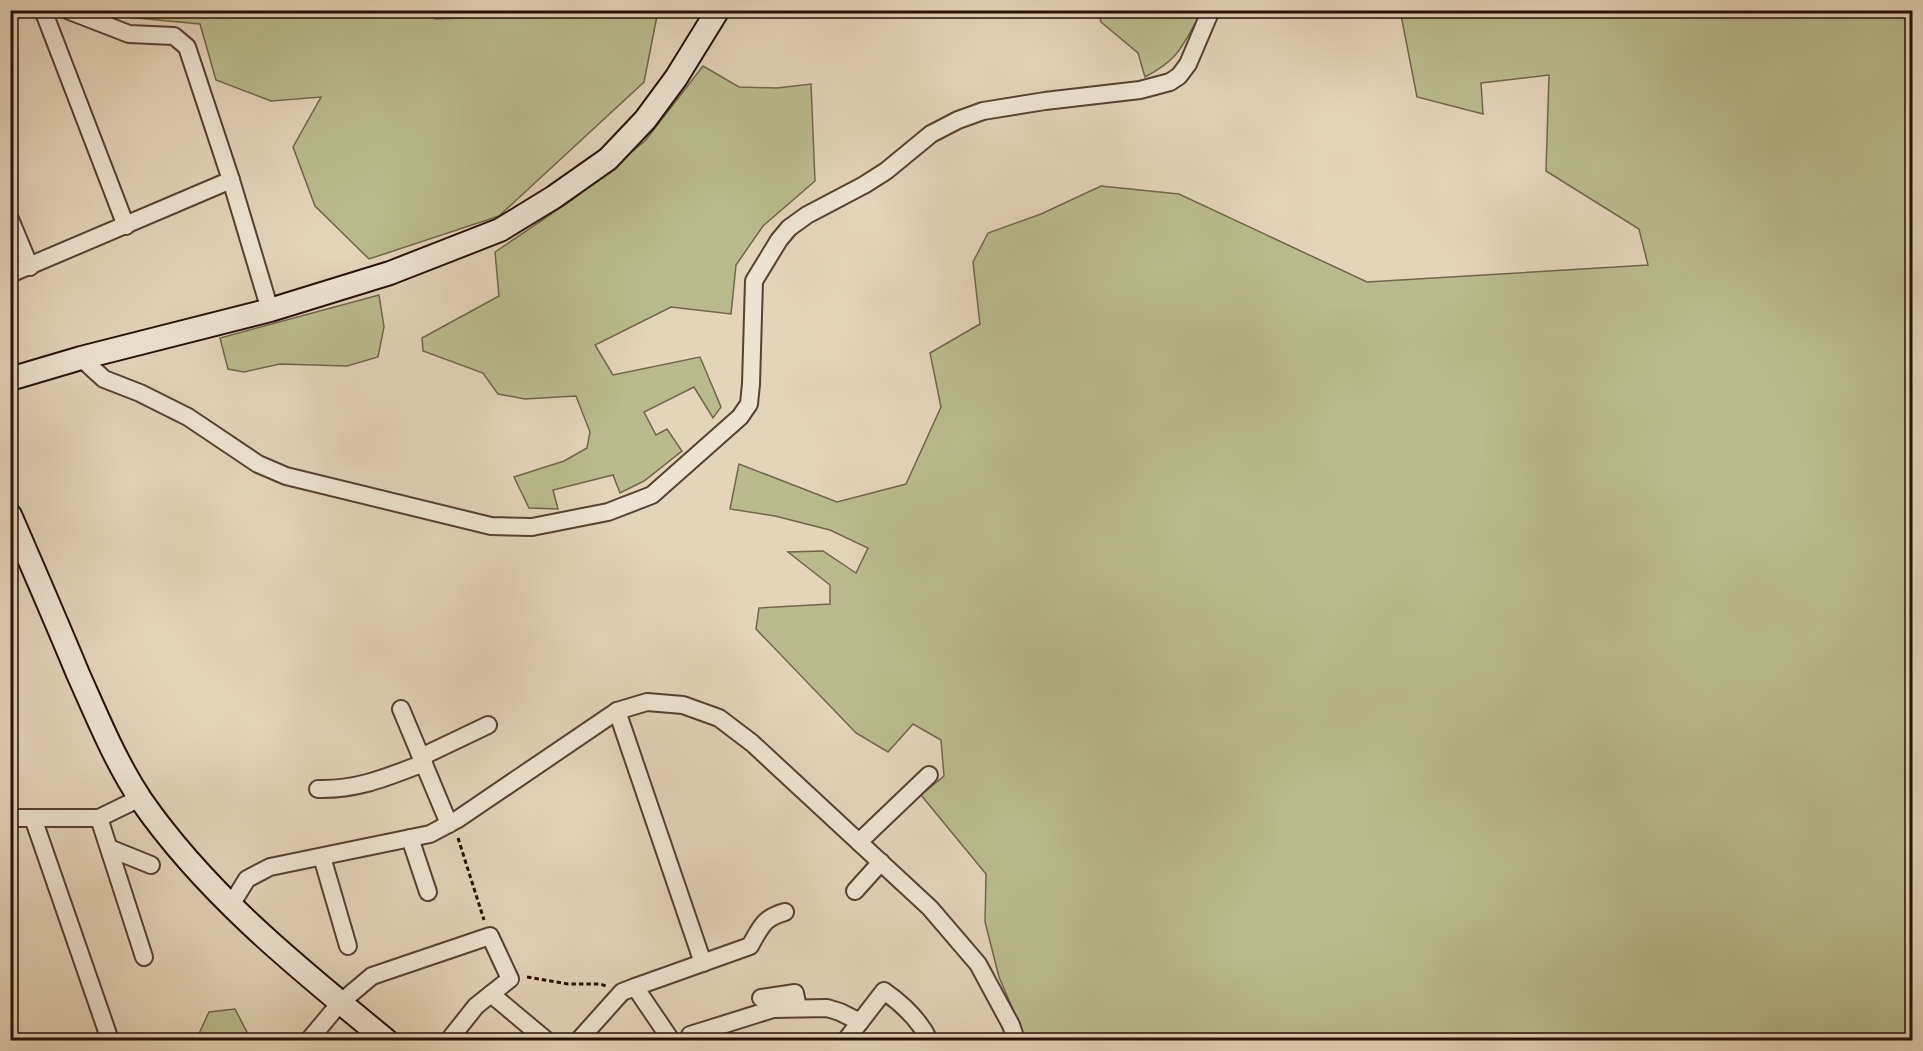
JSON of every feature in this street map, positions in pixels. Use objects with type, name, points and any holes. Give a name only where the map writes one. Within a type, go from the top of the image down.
[{"type":"street","points":[[43,10],[126,226]]},
{"type":"street","points":[[67,10],[129,34],[174,36],[187,47],[231,180],[270,310]]},
{"type":"street","points":[[10,379],[81,358],[270,310],[390,273],[500,230],[554,197],[608,159],[645,120],[676,78],[718,10]]},
{"type":"street","points":[[81,358],[104,379],[140,393],[188,417],[258,464],[286,476],[491,526],[532,527],[567,522],[608,512],[652,495],[740,417],[749,404],[754,281],[789,228],[807,215],[864,186],[931,134],[958,120],[983,111],[1140,90],[1170,82],[1179,76],[1188,64],[1211,10]]},
{"type":"street","points":[[10,274],[231,180]]},
{"type":"street","points":[[10,219],[30,267]]},
{"type":"street","points":[[10,515],[92,706],[140,798],[181,853],[259,933],[386,1041]]},
{"type":"street","points":[[231,905],[247,879],[270,867],[430,834],[451,823],[617,711],[647,702],[683,705],[719,718],[752,743],[930,908],[978,964],[1011,1024],[1016,1041]]},
{"type":"street","points":[[401,709],[451,823]]},
{"type":"street","points":[[617,711],[703,963]]},
{"type":"street","points":[[318,789],[339,789],[374,783],[488,725]]},
{"type":"street","points":[[859,842],[930,775]]},
{"type":"street","points":[[10,818],[99,818],[140,798]]},
{"type":"street","points":[[33,818],[110,1041]]},
{"type":"street","points":[[99,818],[144,957]]},
{"type":"street","points":[[410,838],[428,892]]},
{"type":"street","points":[[109,848],[151,865]]},
{"type":"street","points":[[322,857],[348,946]]},
{"type":"street","points":[[855,891],[881,862]]},
{"type":"street","points":[[579,1041],[629,989],[750,946],[765,921],[772,915],[784,912]]},
{"type":"street","points":[[309,1041],[340,1003],[372,976],[490,936],[510,979],[476,1005],[449,1041]]},
{"type":"street","points":[[629,989],[671,1041]]},
{"type":"street","points":[[846,1041],[884,991],[897,1000],[926,1034],[929,1041]]},
{"type":"street","points":[[761,998],[795,993],[798,1008]]},
{"type":"street","points":[[491,994],[546,1041]]},
{"type":"street","points":[[691,1041],[690,1035],[773,1009],[827,1008],[860,1022]]},
{"type":"path","points":[[451,823],[490,936]]},
{"type":"path","points":[[510,979],[530,976],[568,984],[600,984],[629,989]]},
{"type":"green space","points":[[1098,10],[1202,11],[1174,56],[1145,77],[1138,53],[1101,22]]},
{"type":"green space","points":[[105,11],[426,11],[435,19],[658,11],[644,82],[499,216],[369,259],[315,206],[293,147],[321,97],[271,101],[216,80],[200,24],[126,17]]},
{"type":"green space","points":[[1388,11],[1912,11],[1912,1033],[1907,1040],[1026,1040],[999,977],[985,922],[986,874],[921,795],[944,776],[941,740],[913,724],[888,752],[856,733],[756,629],[759,608],[830,604],[830,585],[788,552],[823,551],[856,573],[868,548],[830,530],[775,516],[730,509],[739,464],[837,502],[906,484],[941,407],[930,353],[980,324],[973,262],[988,233],[1041,214],[1101,186],[1179,194],[1367,282],[1648,265],[1639,229],[1546,171],[1549,75],[1481,83],[1483,114],[1417,97],[1401,15]]},
{"type":"green space","points":[[703,66],[739,87],[777,88],[811,84],[815,181],[763,226],[736,265],[731,314],[671,307],[595,345],[613,375],[700,357],[721,407],[713,418],[694,387],[644,412],[656,435],[667,429],[682,451],[644,481],[620,493],[613,475],[553,490],[558,509],[529,508],[514,477],[564,461],[587,448],[590,432],[576,396],[525,399],[498,394],[483,373],[423,351],[422,338],[499,296],[495,252],[572,200],[645,141]]},
{"type":"green space","points":[[379,295],[384,327],[378,357],[347,366],[280,364],[244,372],[228,369],[220,338]]},
{"type":"green space","points":[[235,1009],[251,1040],[196,1040],[209,1012]]}]
